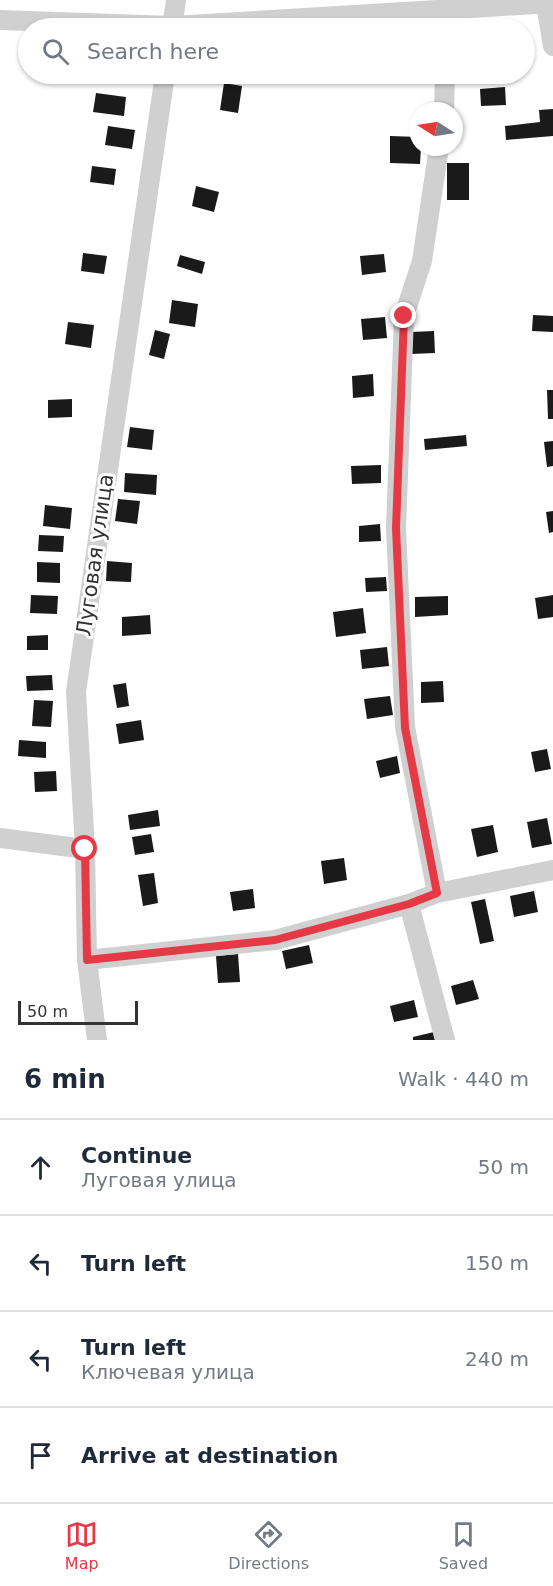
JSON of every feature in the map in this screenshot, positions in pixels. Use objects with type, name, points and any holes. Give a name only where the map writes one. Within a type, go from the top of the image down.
[{"type":"street","points":[[173,18],[176,0]]},
{"type":"street","points":[[454,18],[549,3],[553,46]]},
{"type":"street","points":[[0,20],[18,21]]},
{"type":"street","name":"Луговая улица","points":[[97,1040],[87,960],[85,849],[76,692],[164,84]]},
{"type":"street","points":[[444,102],[445,84]]},
{"type":"street","points":[[437,893],[405,728],[396,528],[404,316],[422,261],[438,156]]},
{"type":"street","points":[[0,838],[85,849]]},
{"type":"street","points":[[87,960],[275,940],[409,904],[437,893],[553,870]]},
{"type":"street","points":[[409,904],[445,1040]]},
{"type":"building","points":[[224,84],[242,86],[238,113],[220,110]]},
{"type":"building","points":[[505,87],[506,105],[481,106],[480,89]]},
{"type":"building","points":[[96,93],[126,97],[124,116],[93,112]]},
{"type":"building","points":[[553,109],[553,136],[506,140],[505,126],[540,122],[539,110]]},
{"type":"building","points":[[108,126],[135,130],[132,149],[105,145]]},
{"type":"building","points":[[390,136],[409,137],[409,156],[420,156],[420,164],[390,163]]},
{"type":"building","points":[[447,163],[469,163],[469,200],[447,200]]},
{"type":"building","points":[[92,166],[116,169],[114,185],[90,182]]},
{"type":"building","points":[[196,186],[219,192],[214,212],[192,206]]},
{"type":"building","points":[[83,253],[107,256],[104,274],[81,271]]},
{"type":"building","points":[[384,254],[386,272],[362,275],[360,256]]},
{"type":"building","points":[[180,255],[205,262],[202,274],[177,266]]},
{"type":"building","points":[[172,300],[198,304],[195,327],[169,323]]},
{"type":"building","points":[[533,315],[553,316],[553,332],[532,331]]},
{"type":"building","points":[[385,317],[387,338],[363,340],[361,319]]},
{"type":"building","points":[[68,322],[94,325],[91,348],[65,344]]},
{"type":"building","points":[[155,330],[170,334],[164,359],[149,355]]},
{"type":"building","points":[[434,331],[435,353],[412,354],[411,332]]},
{"type":"building","points":[[373,374],[374,396],[353,398],[352,376]]},
{"type":"building","points":[[547,390],[553,390],[553,419],[548,419]]},
{"type":"building","points":[[72,399],[72,417],[48,418],[48,400]]},
{"type":"building","points":[[130,427],[154,430],[152,450],[127,447]]},
{"type":"building","points":[[466,435],[467,446],[425,450],[424,439]]},
{"type":"building","points":[[553,441],[553,466],[547,467],[544,442]]},
{"type":"building","points":[[381,465],[381,483],[352,484],[351,466]]},
{"type":"building","points":[[125,473],[157,475],[156,495],[124,492]]},
{"type":"building","points":[[118,499],[140,501],[137,524],[115,521]]},
{"type":"building","points":[[45,505],[72,508],[70,529],[43,526]]},
{"type":"building","points":[[553,511],[553,532],[549,533],[546,512]]},
{"type":"building","points":[[380,524],[381,541],[359,542],[359,526]]},
{"type":"building","points":[[39,535],[64,536],[63,552],[38,551]]},
{"type":"building","points":[[107,561],[132,563],[131,582],[106,581]]},
{"type":"building","points":[[37,562],[60,563],[60,583],[37,582]]},
{"type":"building","points":[[386,577],[387,591],[366,592],[365,578]]},
{"type":"building","points":[[31,595],[58,596],[57,614],[30,613]]},
{"type":"building","points":[[553,595],[553,617],[538,619],[535,598]]},
{"type":"building","points":[[448,596],[448,615],[415,617],[415,597]]},
{"type":"building","points":[[363,608],[366,633],[336,637],[333,612]]},
{"type":"building","points":[[150,615],[151,634],[122,636],[122,617]]},
{"type":"building","points":[[48,635],[48,650],[27,650],[27,636]]},
{"type":"building","points":[[387,647],[389,666],[362,669],[360,650]]},
{"type":"building","points":[[52,675],[53,690],[27,691],[26,676]]},
{"type":"building","points":[[443,681],[444,702],[421,703],[421,682]]},
{"type":"building","points":[[126,683],[129,706],[117,708],[113,685]]},
{"type":"building","points":[[390,696],[393,715],[367,719],[364,699]]},
{"type":"building","points":[[34,700],[53,701],[51,727],[32,726]]},
{"type":"building","points":[[141,720],[144,740],[119,744],[116,724]]},
{"type":"building","points":[[19,740],[46,742],[46,758],[18,756]]},
{"type":"building","points":[[547,749],[551,769],[535,772],[531,752]]},
{"type":"building","points":[[397,756],[400,773],[380,778],[376,761]]},
{"type":"building","points":[[56,771],[57,791],[35,792],[34,772]]},
{"type":"building","points":[[158,810],[160,826],[130,830],[128,815]]},
{"type":"building","points":[[547,818],[552,844],[532,848],[527,822]]},
{"type":"building","points":[[493,825],[498,852],[477,857],[471,829]]},
{"type":"building","points":[[151,834],[154,852],[135,855],[132,837]]},
{"type":"building","points":[[344,858],[347,880],[324,884],[321,861]]},
{"type":"building","points":[[154,873],[158,903],[143,906],[138,875]]},
{"type":"building","points":[[253,889],[255,908],[233,911],[230,892]]},
{"type":"building","points":[[534,891],[538,912],[514,917],[510,896]]},
{"type":"building","points":[[485,899],[494,941],[480,944],[471,902]]},
{"type":"building","points":[[309,945],[313,963],[286,969],[282,951]]},
{"type":"building","points":[[238,954],[240,982],[218,983],[216,956]]},
{"type":"building","points":[[473,980],[479,999],[456,1005],[451,986]]},
{"type":"building","points":[[414,1000],[418,1017],[394,1022],[390,1006]]},
{"type":"building","points":[[434,1032],[436,1040],[413,1040],[413,1037]]},
{"type":"route","points":[[85,849],[87,960],[275,940],[409,904],[437,893],[405,728],[396,528],[404,316]]}]
